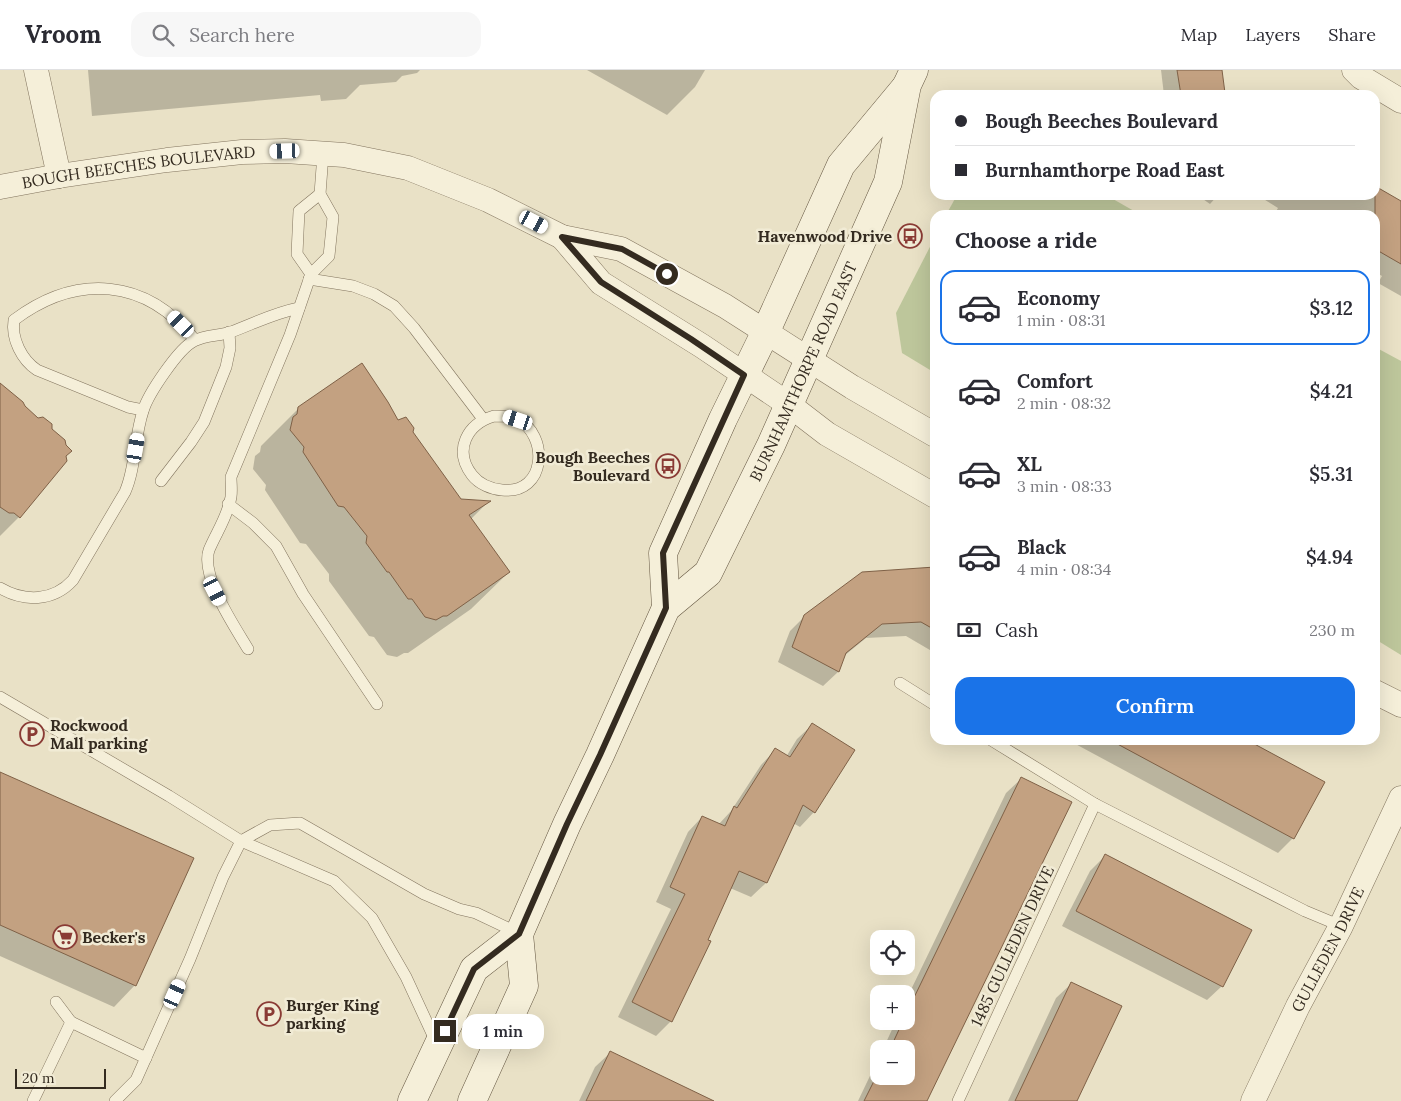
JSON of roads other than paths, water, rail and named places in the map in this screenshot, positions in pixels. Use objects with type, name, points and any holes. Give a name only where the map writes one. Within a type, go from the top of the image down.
[{"type":"main road","name":"BURNHAMTHORPE ROAD EAST","points":[[666,608],[663,553],[841,165],[911,78]]},
{"type":"main road","name":"BURNHAMTHORPE ROAD EAST","points":[[412,1101],[474,969],[519,934],[666,608],[708,573],[771,445],[888,182],[911,78]]},
{"type":"main road","name":"BURNHAMTHORPE ROAD EAST","points":[[472,1101],[524,986],[519,934]]},
{"type":"street","points":[[36,70],[59,176]]},
{"type":"street","points":[[1354,70],[1361,78],[1401,101]]},
{"type":"street","name":"BOUGH BEECHES BOULEVARD","points":[[0,187],[167,160],[242,152],[285,151],[344,155],[408,168],[488,200],[562,237],[622,249],[725,306],[809,358]]},
{"type":"street","name":"BOUGH BEECHES BOULEVARD","points":[[562,237],[601,282],[788,404]]},
{"type":"street","points":[[809,358],[852,387],[930,432]]},
{"type":"street","points":[[788,404],[827,434],[930,493]]},
{"type":"street","points":[[1380,694],[1401,705]]},
{"type":"street","name":"GULLEDEN DRIVE","points":[[1253,1101],[1298,1006],[1341,926],[1401,798]]},
{"type":"lane","points":[[248,649],[215,591],[209,571],[208,553],[231,497],[231,477],[286,343],[310,277],[329,256],[333,217],[320,194],[323,154]]},
{"type":"lane","points":[[320,194],[300,211],[297,254],[310,277],[353,286],[374,294],[394,306],[414,328],[483,419]]},
{"type":"lane","points":[[143,410],[128,407],[31,366],[20,350],[14,335],[14,320],[45,301],[73,290],[109,288],[142,297],[170,313],[195,340]]},
{"type":"lane","points":[[0,588],[13,595],[32,598],[47,596],[61,591],[73,580],[125,492],[131,478],[143,410],[172,362],[195,340],[230,332],[280,311],[299,308]]},
{"type":"lane","points":[[160,481],[191,442],[204,422],[226,367],[230,348],[230,332]]},
{"type":"lane","points":[[501,416],[518,420],[528,427],[538,450],[538,465],[534,478],[523,488],[509,491],[494,490],[473,476],[466,465],[463,452],[466,439],[472,428],[483,419],[501,416]]},
{"type":"lane","points":[[228,504],[253,522],[276,546],[303,594],[377,704]]},
{"type":"lane","points":[[900,684],[930,702]]},
{"type":"lane","points":[[0,697],[169,796],[241,841],[334,881],[372,918],[406,977],[438,1046]]},
{"type":"lane","points":[[1000,745],[1095,804],[1305,911],[1341,926]]},
{"type":"lane","name":"1485 GULLEDEN DRIVE","points":[[958,1101],[1095,804]]},
{"type":"lane","points":[[115,1101],[136,1080],[241,841],[270,825],[300,823],[424,894],[459,909],[476,913],[519,934]]},
{"type":"lane","points":[[56,1002],[71,1022],[146,1058]]},
{"type":"lane","points":[[33,1101],[71,1022]]},
{"type":"place","name":"Havenwood Drive","points":[[910,236]]},
{"type":"place","name":"Bough Beeches Boulevard","points":[[668,466]]},
{"type":"place","name":"Rockwood Mall parking","points":[[32,734]]},
{"type":"place","name":"Becker's","points":[[65,937]]},
{"type":"place","name":"Burger King parking","points":[[269,1014]]}]
